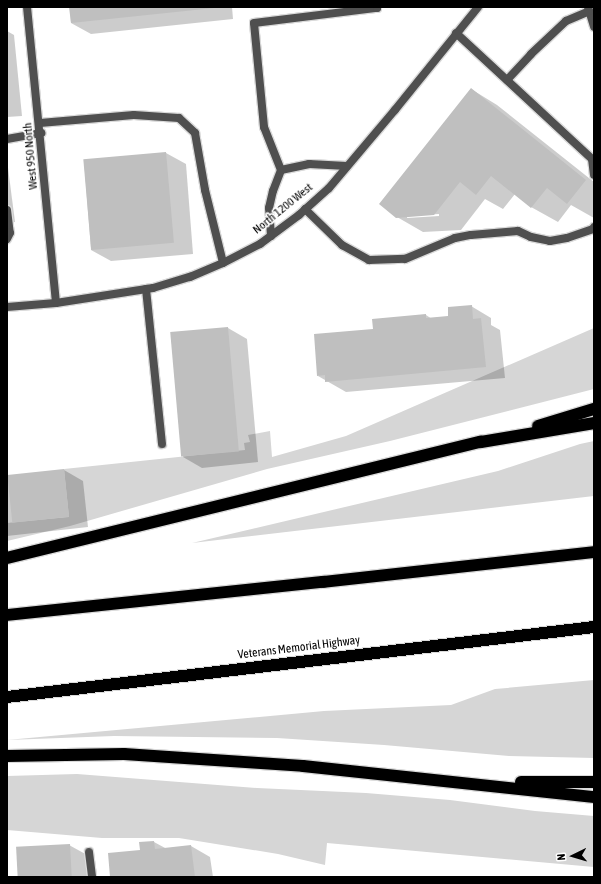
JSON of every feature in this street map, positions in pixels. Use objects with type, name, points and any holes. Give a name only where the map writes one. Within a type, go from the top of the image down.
[{"type":"highway","points":[[7,558],[481,442],[594,409]]},
{"type":"highway","points":[[481,442],[594,422]]},
{"type":"highway","points":[[7,615],[594,552]]},
{"type":"highway","name":"Veterans Memorial Highway","points":[[7,696],[594,626]]},
{"type":"highway","points":[[7,756],[124,754],[303,766],[594,797]]},
{"type":"highway","points":[[464,782],[594,782]]},
{"type":"street","name":"West 950 North","points":[[27,7],[41,133],[56,303]]},
{"type":"street","points":[[270,236],[269,208],[273,191],[281,170],[264,127],[254,23],[378,8],[377,7]]},
{"type":"street","name":"North 1200 West","points":[[7,307],[56,303],[146,289],[190,276],[223,263],[260,244],[329,188],[395,110],[457,31],[478,7]]},
{"type":"street","points":[[507,80],[531,54],[566,21],[589,9],[594,27]]},
{"type":"street","points":[[457,31],[592,159],[594,175]]},
{"type":"street","points":[[40,123],[134,115],[179,118],[195,133],[205,190],[223,263]]},
{"type":"street","points":[[7,139],[41,133]]},
{"type":"street","points":[[281,170],[309,164],[347,166]]},
{"type":"street","points":[[305,209],[342,246],[369,260],[405,259],[455,238],[471,235],[518,231],[531,237],[550,241],[567,238],[593,229],[594,227]]},
{"type":"street","points":[[7,210],[10,233],[7,239]]},
{"type":"street","points":[[146,289],[162,444]]},
{"type":"street","points":[[89,852],[92,877]]},
{"type":"shaded area","points":[[594,328],[594,389],[390,441],[267,469],[70,526],[7,541],[7,523],[69,517],[64,469],[245,450],[244,443],[250,442],[248,435],[270,431],[272,457],[346,436]]},
{"type":"shaded area","points":[[594,441],[594,496],[192,543],[498,471],[580,444]]},
{"type":"shaded area","points":[[594,680],[594,758],[509,756],[384,745],[277,738],[114,736],[7,740],[324,711],[451,705],[495,689]]},
{"type":"shaded area","points":[[77,774],[257,788],[366,793],[450,800],[535,811],[594,816],[594,867],[327,843],[325,865],[278,854],[179,838],[102,838],[7,830],[7,776]]},
{"type":"building","points":[[69,7],[214,7],[214,8],[71,23]]},
{"type":"building","points":[[471,88],[586,180],[567,204],[547,188],[531,208],[491,176],[476,195],[460,182],[434,215],[396,218],[379,204]]},
{"type":"building","points":[[166,152],[174,243],[91,250],[83,159]]},
{"type":"building","points":[[472,305],[473,319],[481,318],[486,367],[325,382],[325,375],[317,376],[314,334],[373,329],[372,319],[426,314],[426,318],[448,316],[448,307]]},
{"type":"building","points":[[228,327],[239,452],[181,457],[170,332]]},
{"type":"building","points":[[64,469],[69,517],[12,523],[7,475]]},
{"type":"building","points":[[154,841],[155,849],[191,845],[195,877],[110,877],[108,853],[140,850],[139,842]]},
{"type":"building","points":[[70,844],[72,877],[18,877],[16,847]]}]
